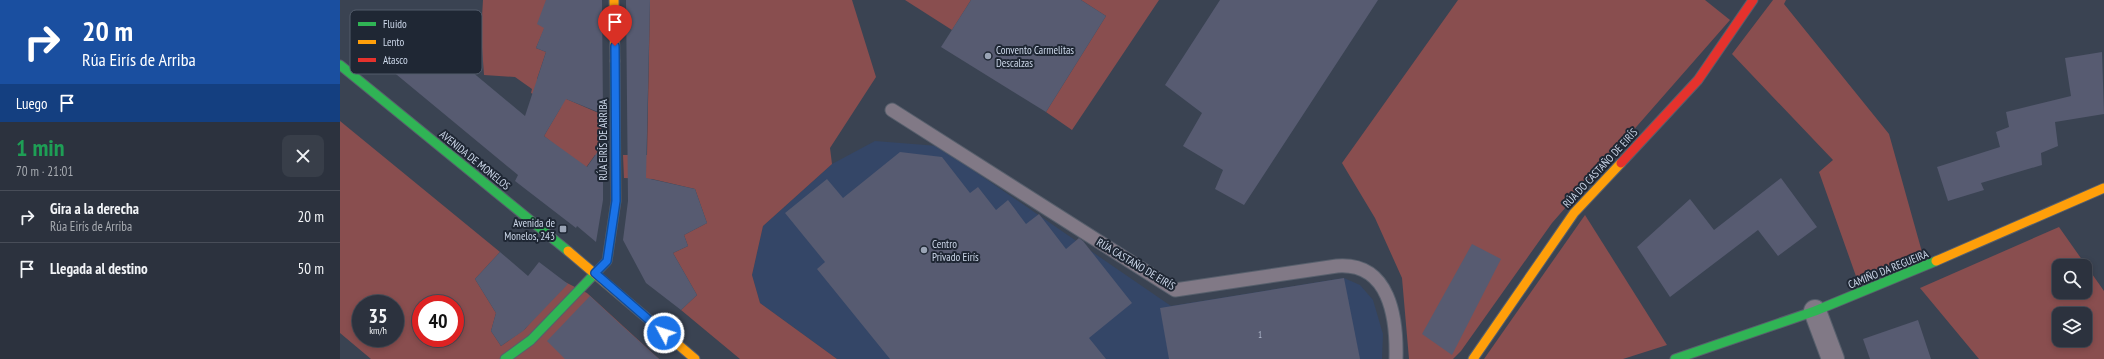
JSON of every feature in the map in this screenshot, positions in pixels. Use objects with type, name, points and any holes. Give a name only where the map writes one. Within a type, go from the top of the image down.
[{"type":"street","name":"RÚA EIRÍS DE ARRIBA","points":[[505,359],[531,340],[607,261],[616,201],[614,0]]},
{"type":"street","name":"RÚA DO CASTAÑO DE EIRÍS","points":[[1473,359],[1574,213],[1698,80],[1753,0]]},
{"type":"street","name":"AVENIDA DE MONELOS","points":[[340,65],[350,73]]},
{"type":"street","name":"AVENIDA DE MONELOS","points":[[351,74],[595,273],[695,359]]},
{"type":"street","name":"CAMIÑO DA REGUEIRA","points":[[1675,359],[1815,311],[1954,254],[2104,188]]},
{"type":"street","points":[[1815,311],[1833,359]]},
{"type":"lane","name":"RÚA CASTAÑO DE EIRÍS","points":[[892,110],[1175,290],[1337,266],[1357,267],[1369,273],[1385,293],[1392,310],[1395,327],[1396,359]]},
{"type":"shaded area","points":[[483,0],[546,0],[545,27],[536,48],[546,52],[537,79],[566,92],[564,98],[601,114],[601,157],[595,155],[585,169],[544,136],[561,107],[531,93],[532,89],[515,77],[484,75],[482,17]]},
{"type":"shaded area","points":[[650,0],[852,0],[876,77],[830,148],[832,164],[763,226],[752,275],[760,303],[837,359],[740,359],[681,310],[697,295],[673,253],[688,246],[684,235],[707,223],[695,189],[652,179],[624,178],[623,155],[647,155]]},
{"type":"shaded area","points":[[905,0],[971,0],[952,30]]},
{"type":"shaded area","points":[[1081,0],[1159,0],[1072,130],[1046,112],[1106,16]]},
{"type":"shaded area","points":[[1458,0],[1705,0],[1730,20],[1552,223],[1461,351],[1453,359],[1409,359],[1402,278],[1375,218],[1342,163]]},
{"type":"shaded area","points":[[1773,0],[1786,0],[1784,4],[1889,134],[1922,252],[1857,279],[1819,172],[1833,160],[1732,54]]},
{"type":"shaded area","points":[[340,121],[500,252],[475,279],[496,313],[491,331],[501,346],[525,329],[565,282],[587,293],[659,359],[371,359],[357,347],[404,347],[404,295],[352,295],[352,343],[340,333]]},
{"type":"shaded area","name":"Centro Privado Eirís","points":[[875,141],[938,146],[1171,306],[1344,278],[1360,285],[1373,300],[1383,334],[1382,359],[837,359],[760,303],[752,275],[763,226],[832,164]]},
{"type":"shaded area","points":[[1585,215],[1667,345],[1623,359],[1484,359]]},
{"type":"shaded area","points":[[2059,227],[2082,259],[2052,259],[2052,299],[2092,299],[2092,274],[2104,291],[2104,359],[1979,359],[1920,288]]},
{"type":"building","points":[[546,0],[602,0],[603,114],[566,99],[544,136],[587,167],[603,144],[603,200],[596,242],[577,226],[576,228],[515,181],[518,175],[396,74],[475,74],[525,116],[546,52],[536,48],[544,28],[537,24]]},
{"type":"building","points":[[626,0],[650,0],[646,178],[695,189],[707,223],[684,235],[688,246],[673,253],[697,295],[681,310],[646,283],[623,240],[628,201]]},
{"type":"building","name":"Convento Carmelitas Descalzas","points":[[971,0],[1081,0],[1106,16],[1046,112],[941,47]]},
{"type":"building","points":[[1220,0],[1378,0],[1244,205],[1215,189],[1223,170],[1183,146],[1202,113],[1165,85]]},
{"type":"building","points":[[2102,52],[2104,114],[2055,122],[2058,146],[2041,153],[2042,165],[1981,183],[1984,190],[1948,201],[1937,167],[2000,147],[1996,132],[2009,127],[2006,112],[2071,96],[2065,58]]},
{"type":"building","points":[[900,152],[942,157],[970,193],[978,187],[996,210],[1008,200],[1026,224],[1039,214],[1066,249],[1079,238],[1083,241],[1132,303],[1089,338],[1106,359],[890,359],[817,269],[825,262],[785,213],[827,179],[843,198]]},
{"type":"building","points":[[1781,178],[1817,227],[1778,256],[1758,230],[1670,297],[1637,247],[1690,199],[1714,230]]},
{"type":"building","points":[[1472,244],[1501,259],[1452,355],[1422,334]]},
{"type":"building","points":[[500,252],[528,276],[539,262],[568,284],[523,331],[501,346],[491,331],[496,313],[475,279]]},
{"type":"building","points":[[1344,278],[1360,359],[1169,359],[1160,308]]},
{"type":"building","points":[[590,296],[659,359],[565,359],[547,341]]},
{"type":"building","points":[[1918,320],[1931,359],[1870,359],[1863,339]]},
{"type":"traffic: fast","points":[[505,359],[531,340],[607,261],[616,201],[615,61]]},
{"type":"traffic: fast","points":[[340,65],[350,73]]},
{"type":"traffic: fast","points":[[351,74],[568,251]]},
{"type":"traffic: fast","points":[[1675,359],[1815,311],[1936,261]]},
{"type":"traffic: slow","points":[[614,0],[615,61]]},
{"type":"traffic: slow","points":[[1473,359],[1574,213],[1621,163]]},
{"type":"traffic: slow","points":[[1936,261],[2104,188]]},
{"type":"traffic: slow","points":[[568,251],[695,359]]},
{"type":"traffic: jam","points":[[1621,163],[1698,80],[1753,0]]},
{"type":"place","name":"Convento Carmelitas Descalzas","points":[[988,56]]},
{"type":"place","name":"Avenida de Monelos, 243","points":[[563,229]]},
{"type":"place","name":"Centro Privado Eirís","points":[[924,250]]},
{"type":"route","points":[[615,46],[616,201],[607,261],[595,273],[664,333]]}]
